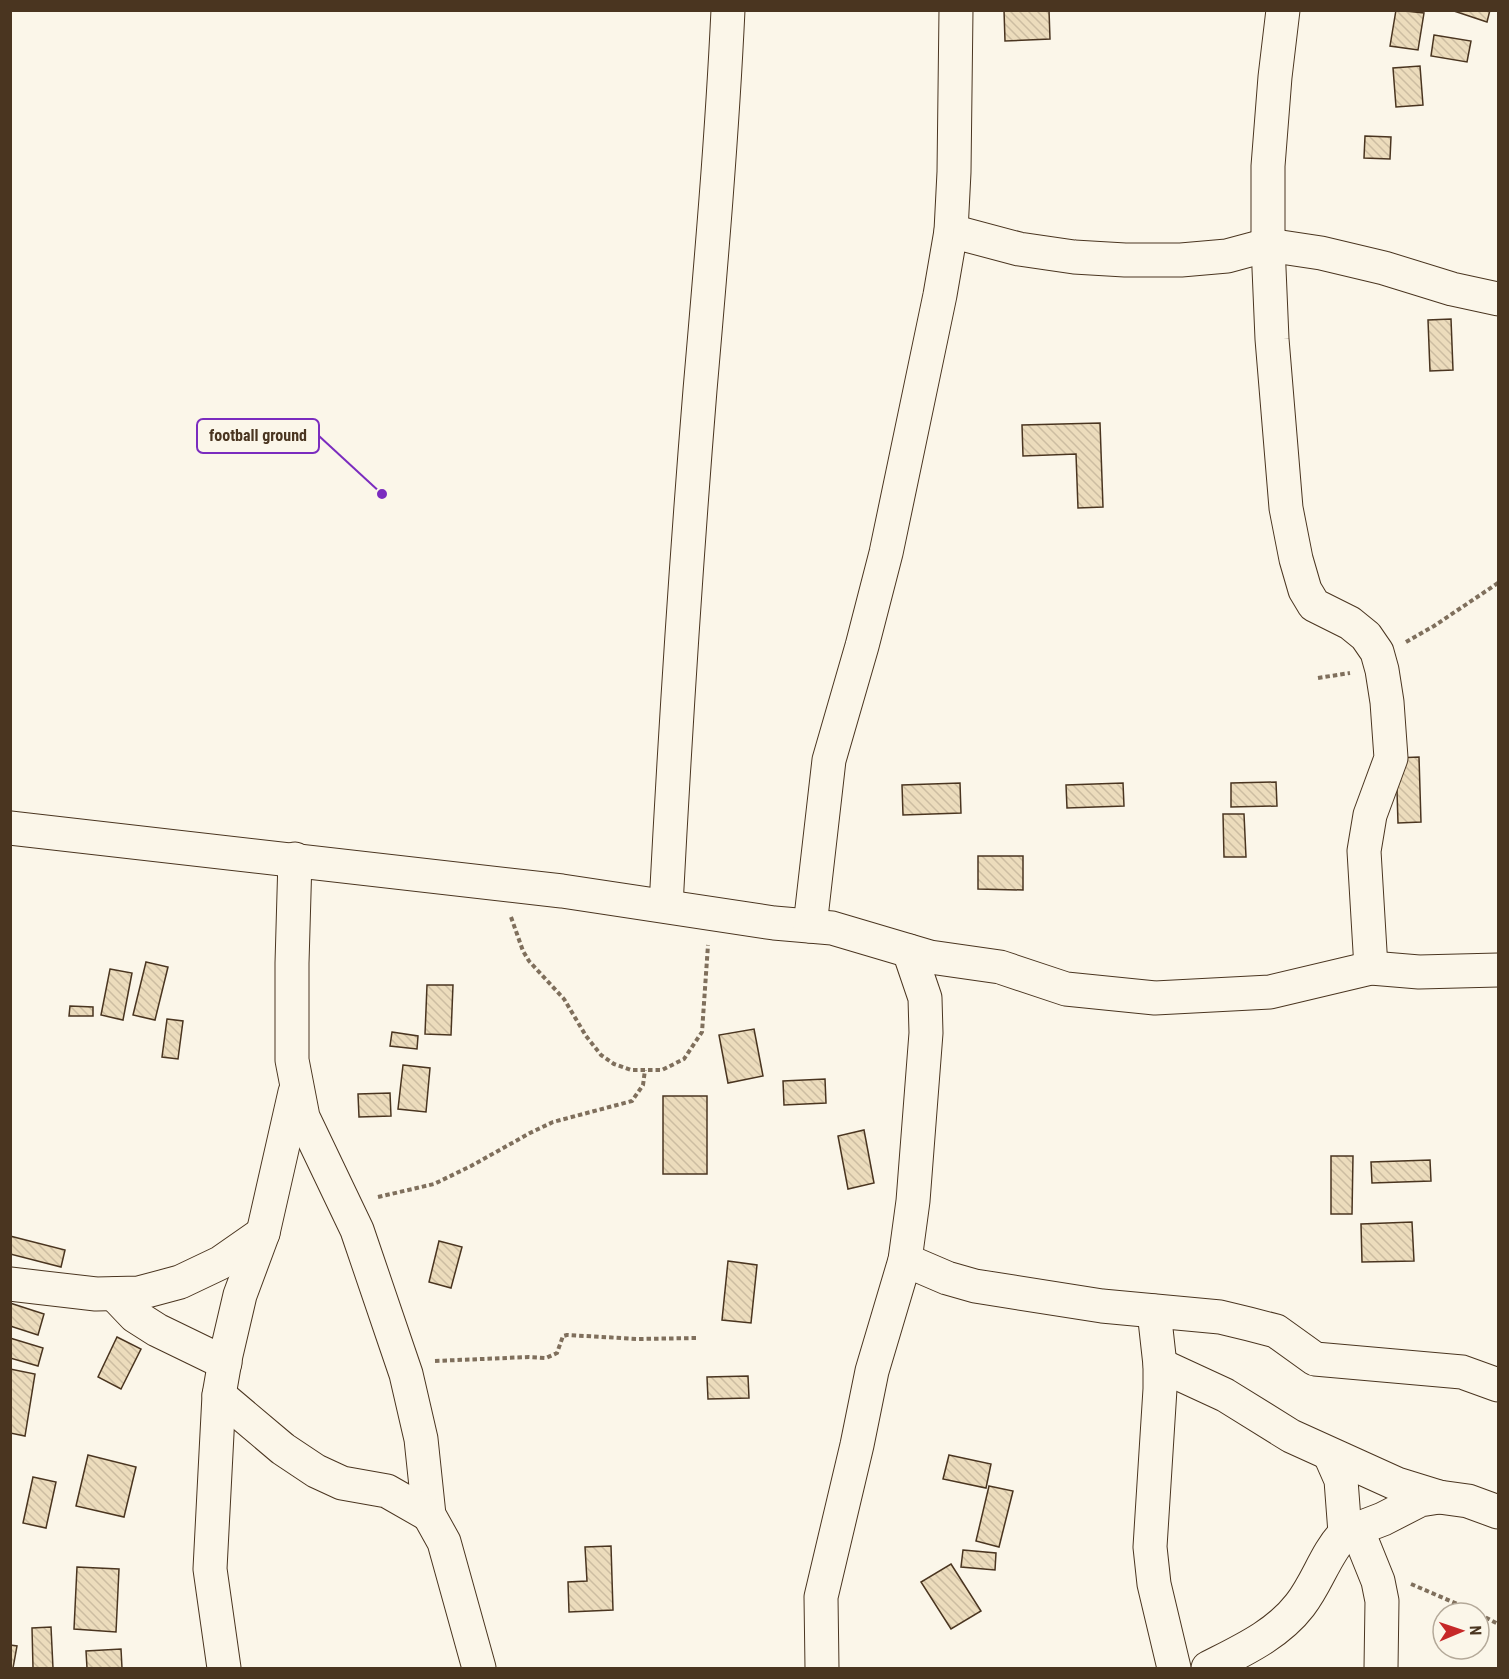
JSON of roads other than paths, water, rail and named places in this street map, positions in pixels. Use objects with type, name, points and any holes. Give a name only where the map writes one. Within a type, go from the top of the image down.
[{"type":"street","points":[[666,906],[675,739],[700,392],[723,131],[728,10]]},
{"type":"street","points":[[810,926],[829,760],[886,553],[940,296],[951,231],[956,10]]},
{"type":"street","points":[[1282,10],[1268,166],[1268,244],[1272,339],[1286,508],[1296,560],[1305,590],[1314,605],[1350,624],[1366,636],[1378,657],[1387,702],[1391,758],[1370,814],[1364,851],[1371,968]]},
{"type":"street","points":[[951,231],[1019,249],[1074,257],[1125,260],[1181,260],[1227,256],[1268,244],[1321,253],[1384,268],[1452,290],[1498,299]]},
{"type":"street","points":[[10,828],[479,881],[720,915],[832,928],[930,957],[1000,967],[1065,989],[1155,998],[1270,992],[1371,968],[1419,972],[1498,969]]},
{"type":"street","points":[[295,859],[292,1060],[303,1117],[357,1230],[406,1374],[421,1439],[429,1515],[444,1542],[479,1668]]},
{"type":"street","points":[[822,1668],[821,1597],[872,1371],[905,1260],[913,1202],[921,1122],[926,1033],[925,998],[909,951]]},
{"type":"street","points":[[224,1668],[210,1569],[219,1395],[240,1295],[263,1233],[296,1084]]},
{"type":"street","points":[[10,1284],[76,1293],[139,1293],[180,1282],[220,1263],[263,1233]]},
{"type":"street","points":[[905,1260],[947,1278],[975,1286],[1102,1306],[1220,1317],[1276,1331],[1315,1359],[1462,1372],[1498,1385]]},
{"type":"street","points":[[114,1294],[135,1316],[157,1330],[225,1363]]},
{"type":"street","points":[[1154,1311],[1161,1365],[1150,1547],[1154,1584],[1174,1668]]},
{"type":"street","points":[[1161,1365],[1225,1395],[1291,1436],[1330,1455],[1397,1484],[1439,1497],[1468,1501],[1498,1512]]},
{"type":"street","points":[[219,1395],[283,1449],[316,1471],[342,1483],[387,1491],[429,1515]]},
{"type":"street","points":[[1330,1455],[1341,1480],[1351,1531],[1371,1563],[1378,1581],[1382,1601],[1382,1668]]},
{"type":"street","points":[[1208,1668],[1256,1643],[1300,1605],[1336,1542],[1351,1531],[1383,1519],[1420,1500],[1439,1497]]},
{"type":"place","name":"football ground","points":[[382,494]]}]
